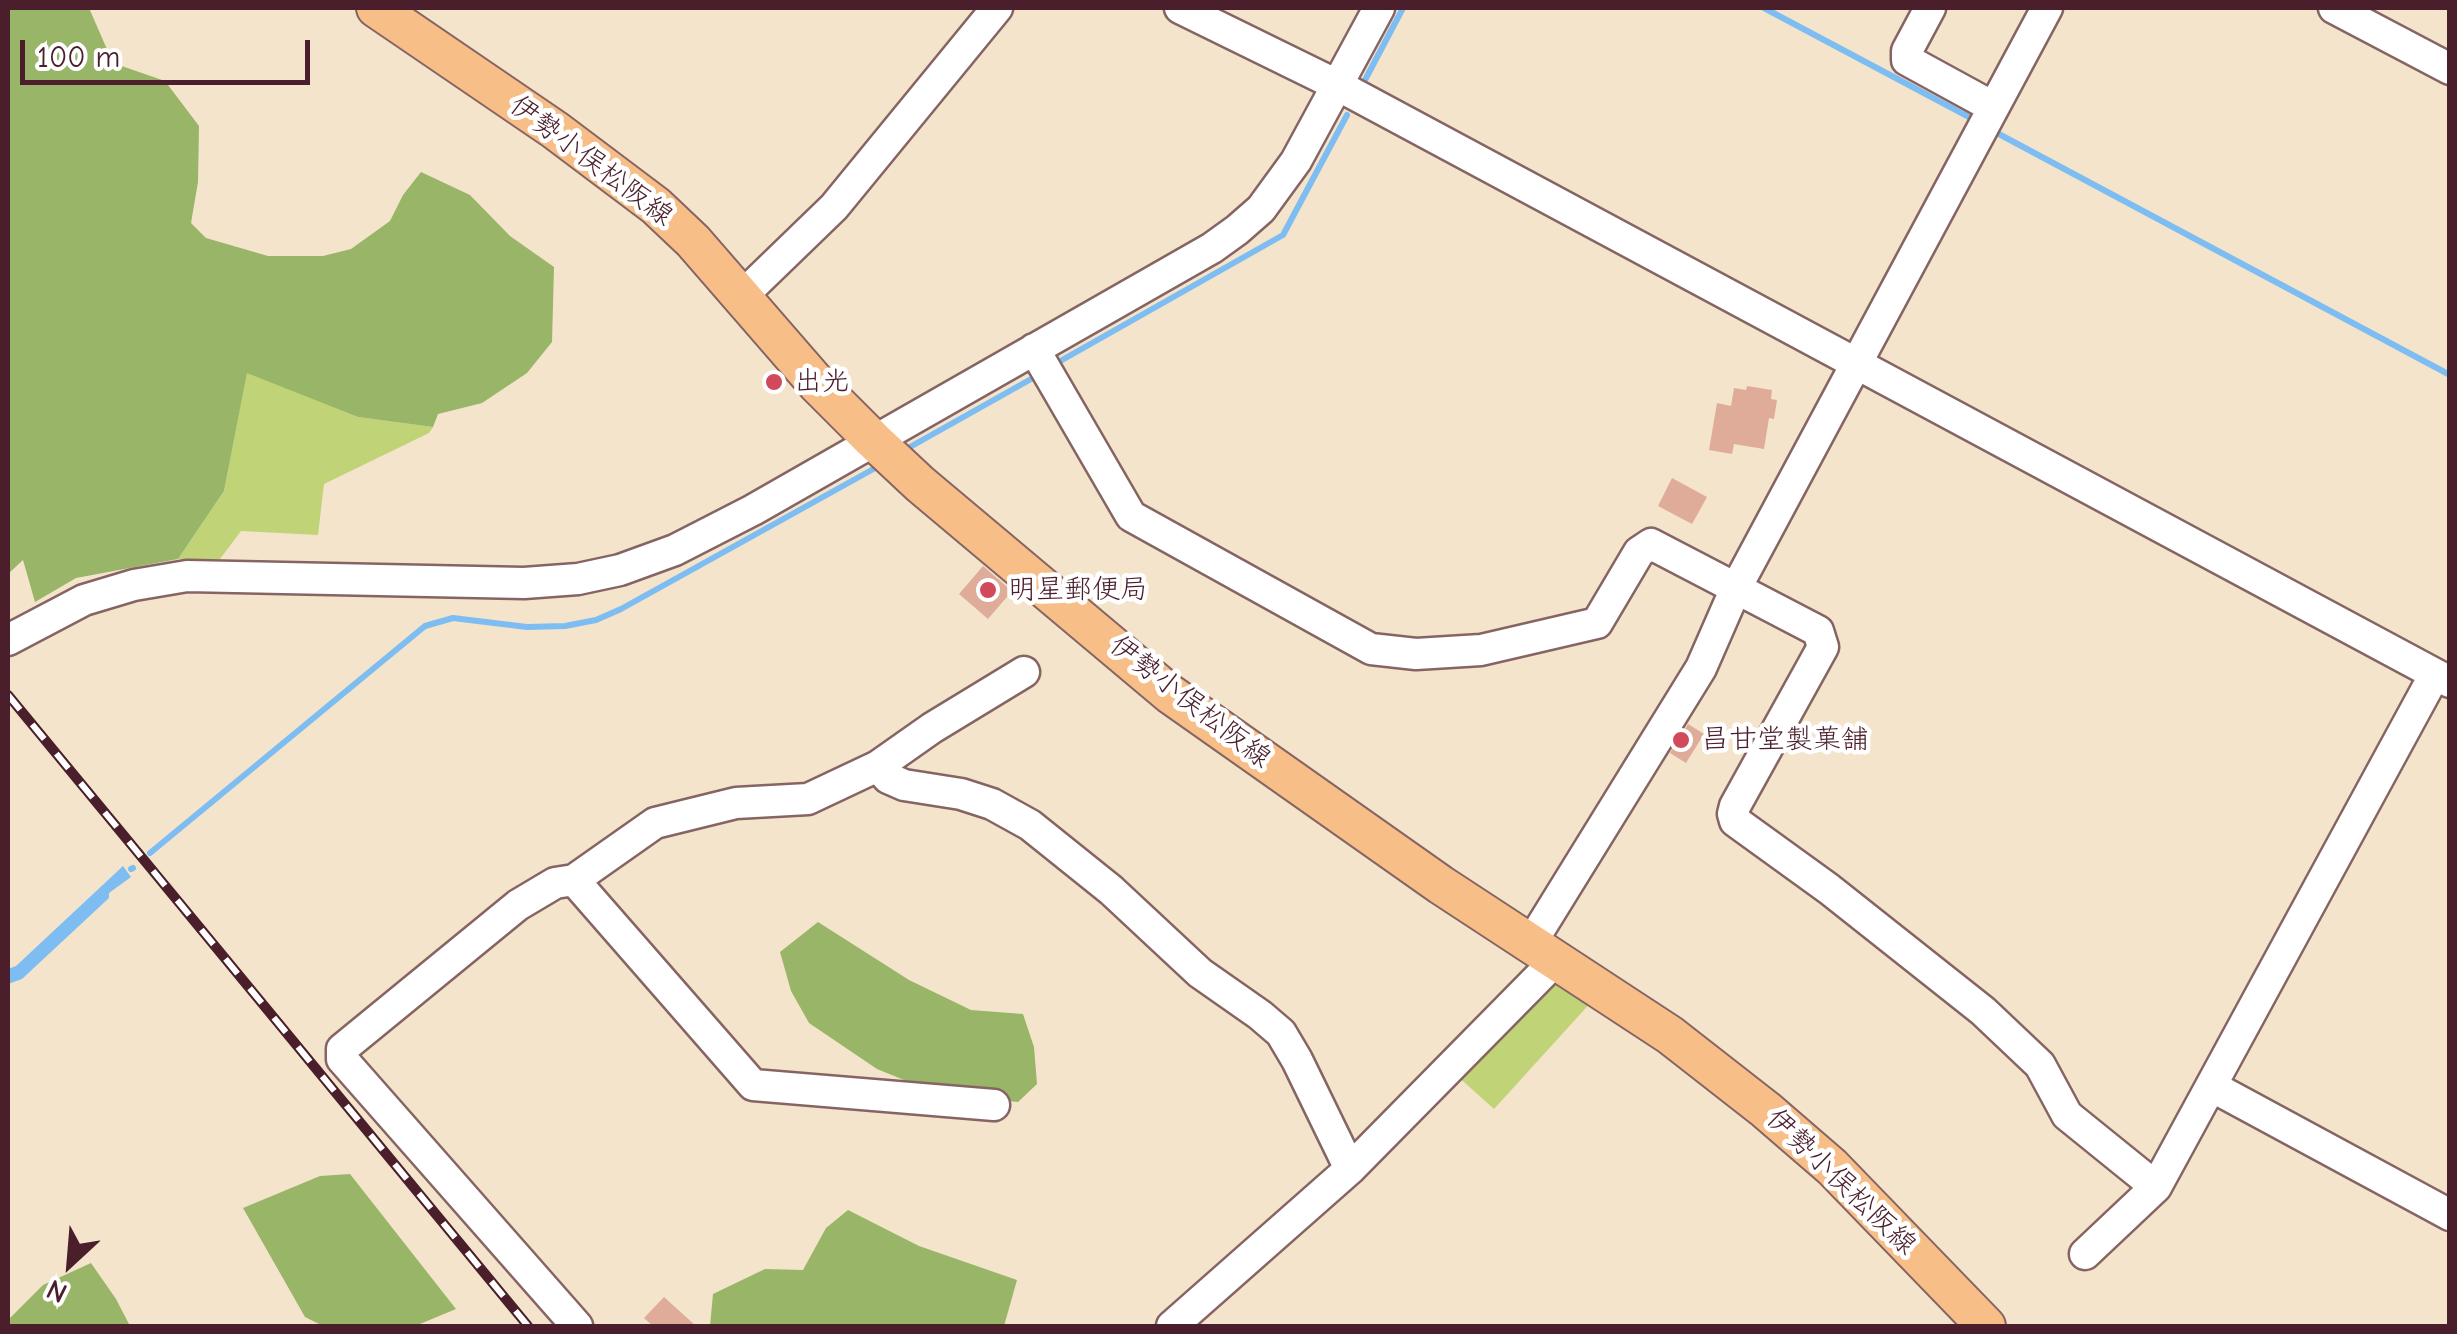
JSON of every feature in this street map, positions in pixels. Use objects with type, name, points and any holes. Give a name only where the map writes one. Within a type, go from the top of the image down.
[{"type":"main road","name":"伊勢小俣松阪線","points":[[376,8],[555,130],[656,206],[872,440],[1170,694],[1441,885],[1670,1034],[1766,1110],[1832,1168],[1983,1325]]},
{"type":"street","points":[[742,296],[834,207],[997,8]]},
{"type":"street","points":[[1180,8],[1339,86],[2442,678],[2156,1187],[2085,1254]]},
{"type":"street","points":[[8,640],[84,600],[134,585],[187,576],[524,583],[578,579],[620,570],[675,550],[872,440],[1042,363],[1237,230],[1278,188],[1380,8]]},
{"type":"street","points":[[1930,8],[1907,51],[1907,60],[1993,107]]},
{"type":"street","points":[[1172,1326],[1350,1169],[1544,951],[1695,680],[1736,588],[2047,8]]},
{"type":"street","points":[[2334,8],[2450,69]]},
{"type":"street","points":[[1042,363],[1131,516],[1371,649],[1416,654],[1482,650],[1597,623],[1639,552],[1651,544],[1818,631],[1823,646],[1736,806],[1732,814],[1735,822],[1829,889],[1982,1011],[2040,1066],[2067,1115],[2156,1187]]},
{"type":"street","points":[[577,1326],[340,1055],[356,1037],[485,929],[556,883],[574,880],[655,823],[736,803],[808,799],[878,766],[1024,672]]},
{"type":"street","points":[[878,766],[888,778],[904,785],[961,794],[992,804],[1030,825],[1111,890],[1200,973],[1260,1015],[1281,1034],[1297,1060],[1350,1169]]},
{"type":"street","points":[[574,880],[753,1086],[994,1105]]},
{"type":"street","points":[[2213,1086],[2450,1214]]},
{"type":"green space","points":[[8,8],[89,8],[113,63],[165,81],[199,126],[198,182],[191,223],[206,238],[268,256],[323,256],[351,249],[390,221],[421,172],[470,195],[510,236],[554,267],[552,342],[527,373],[482,403],[438,414],[433,427],[358,417],[247,373],[224,491],[178,559],[76,578],[35,602],[23,560],[8,574]]},
{"type":"green space","points":[[247,372],[358,417],[433,427],[429,433],[324,484],[318,535],[241,531],[220,559],[178,559],[224,491]]},
{"type":"green space","points":[[818,922],[909,980],[971,1010],[1023,1014],[1034,1047],[1037,1084],[1018,1102],[936,1093],[877,1069],[809,1023],[791,991],[780,952]]},
{"type":"green space","points":[[1556,972],[1594,999],[1494,1109],[1455,1074]]},
{"type":"green space","points":[[350,1174],[456,1309],[415,1326],[323,1326],[305,1317],[243,1208],[320,1176]]},
{"type":"green space","points":[[848,1210],[919,1246],[1017,1280],[1004,1326],[710,1326],[713,1294],[765,1269],[803,1270],[826,1228]]},
{"type":"green space","points":[[91,1263],[130,1326],[8,1326],[8,1320],[43,1285]]},
{"type":"water","points":[[123,866],[131,877],[109,893],[109,898],[22,979],[8,984],[8,969],[16,966]]},
{"type":"building","points":[[1747,386],[1772,390],[1771,399],[1777,400],[1774,419],[1769,418],[1764,449],[1734,444],[1732,454],[1709,450],[1717,403],[1731,406],[1734,388],[1746,390]]},
{"type":"building","points":[[1672,478],[1707,497],[1692,524],[1658,506]]},
{"type":"building","name":"明星郵便局","points":[[983,566],[1012,591],[988,619],[959,594]]},
{"type":"building","points":[[1688,724],[1704,734],[1686,763],[1670,753]]},
{"type":"building","points":[[664,1297],[696,1326],[653,1326],[644,1318]]},
{"type":"waterway","points":[[1365,80],[1403,8]]},
{"type":"waterway","points":[[1764,8],[1969,117]]},
{"type":"waterway","points":[[1055,364],[1283,235],[1347,115]]},
{"type":"waterway","points":[[1997,133],[2450,375]]},
{"type":"waterway","points":[[910,447],[1040,374]]},
{"type":"waterway","points":[[150,853],[425,626],[453,618],[527,627],[596,620],[877,467]]},
{"type":"railway","points":[[8,695],[528,1326]]},
{"type":"place","name":"出光","points":[[774,382]]},
{"type":"place","name":"明星郵便局","points":[[988,590]]},
{"type":"place","name":"昌甘堂製菓舗","points":[[1681,740]]}]
